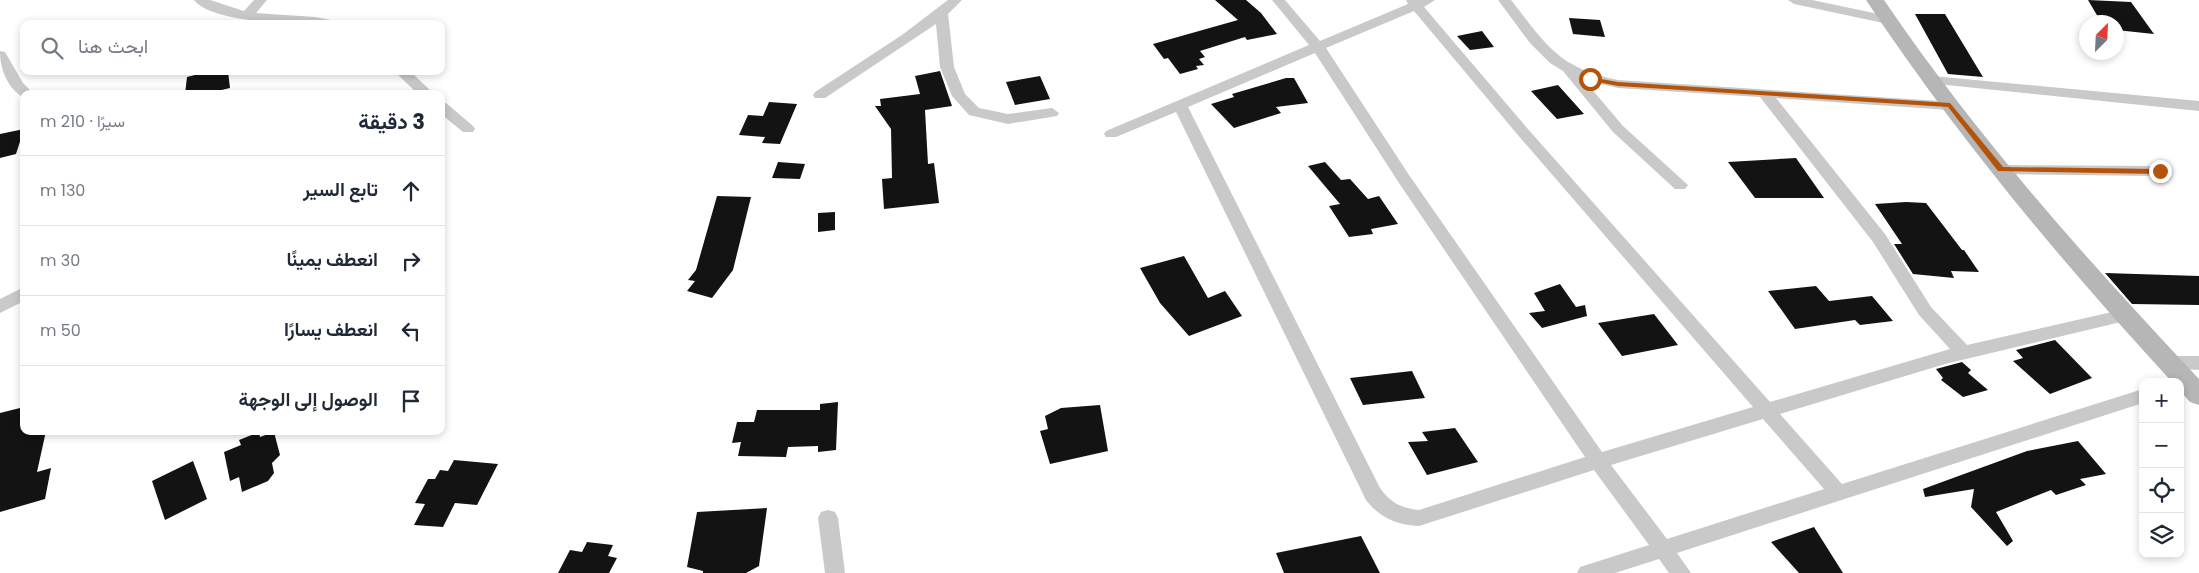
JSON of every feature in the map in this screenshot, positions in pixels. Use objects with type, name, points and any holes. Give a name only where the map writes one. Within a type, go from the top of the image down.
[{"type":"street","points":[[200,0],[218,10],[247,15],[305,20]]},
{"type":"street","points":[[247,15],[261,0]]},
{"type":"street","points":[[820,95],[889,52],[941,14],[956,0]]},
{"type":"street","points":[[1278,0],[1318,47],[1431,219],[1598,461],[1681,573]]},
{"type":"street","points":[[1504,0],[1544,51],[1568,70],[1618,129],[1680,185]]},
{"type":"street","points":[[1794,0],[1888,20]]},
{"type":"street","points":[[1875,0],[1950,105],[2001,170],[2075,260],[2170,363],[2189,387]]},
{"type":"street","points":[[1111,134],[1318,47],[1419,2],[1529,138],[1838,492]]},
{"type":"street","points":[[941,14],[947,67],[959,96],[974,112],[1008,119],[1052,113]]},
{"type":"street","points":[[0,55],[18,86],[22,90]]},
{"type":"street","points":[[1568,70],[1590,79],[1618,84],[1950,105]]},
{"type":"street","points":[[406,75],[422,90]]},
{"type":"street","points":[[1932,80],[2199,106]]},
{"type":"street","points":[[1764,94],[1879,238],[1926,311],[1963,352]]},
{"type":"street","points":[[1180,105],[1373,494],[1381,505],[1391,513],[1405,517],[1419,518],[1598,461],[1768,412],[1963,352],[2125,315]]},
{"type":"street","points":[[445,109],[468,129]]},
{"type":"street","points":[[2001,170],[2160,171]]},
{"type":"street","points":[[0,307],[20,295]]},
{"type":"street","points":[[2170,363],[2199,363]]},
{"type":"street","points":[[1587,573],[2139,397]]},
{"type":"street","points":[[828,518],[835,573]]},
{"type":"building","points":[[1215,0],[1246,0],[1261,13],[1277,34],[1247,40],[1245,37],[1200,51],[1205,57],[1199,59],[1204,65],[1196,66],[1198,69],[1180,74],[1168,58],[1164,59],[1153,44],[1238,20]]},
{"type":"building","points":[[2088,0],[2131,2],[2154,34],[2124,31],[2124,15],[2097,15]]},
{"type":"building","points":[[1915,14],[1945,14],[1983,77],[1948,74]]},
{"type":"building","points":[[1569,18],[1600,20],[1605,37],[1573,34]]},
{"type":"building","points":[[1482,31],[1494,47],[1470,50],[1457,36]]},
{"type":"building","points":[[940,71],[952,106],[925,110],[928,164],[934,163],[939,203],[884,209],[882,179],[892,178],[891,129],[875,106],[881,106],[880,99],[920,94],[915,76]]},
{"type":"building","points":[[195,75],[228,75],[230,88],[222,90],[185,90],[187,77]]},
{"type":"building","points":[[1040,76],[1050,99],[1015,105],[1006,82]]},
{"type":"building","points":[[1286,78],[1294,78],[1308,103],[1276,107],[1281,113],[1234,128],[1211,104],[1234,97],[1232,94]]},
{"type":"building","points":[[1558,85],[1584,114],[1557,119],[1531,91]]},
{"type":"building","points":[[769,102],[797,104],[780,144],[762,143],[765,137],[739,135],[748,115],[763,116]]},
{"type":"building","points":[[20,130],[20,142],[16,154],[0,158],[0,134]]},
{"type":"building","points":[[1796,158],[1824,198],[1755,198],[1728,162]]},
{"type":"building","points":[[778,162],[805,164],[800,179],[772,178]]},
{"type":"building","points":[[1325,162],[1341,180],[1350,179],[1368,199],[1379,196],[1398,224],[1371,229],[1373,234],[1349,237],[1329,206],[1340,204],[1308,166]]},
{"type":"building","points":[[717,196],[751,197],[733,270],[712,298],[687,291],[695,281],[688,280],[696,270]]},
{"type":"building","points":[[1926,203],[1962,250],[1964,250],[1979,272],[1951,271],[1954,278],[1913,274],[1894,244],[1902,244],[1875,204]]},
{"type":"building","points":[[835,212],[835,230],[818,232],[818,213]]},
{"type":"building","points":[[1184,256],[1208,298],[1225,291],[1242,316],[1189,336],[1160,303],[1140,268]]},
{"type":"building","points":[[2105,273],[2199,276],[2199,305],[2132,304]]},
{"type":"building","points":[[1560,284],[1576,307],[1585,305],[1587,316],[1542,328],[1529,313],[1545,311],[1534,293]]},
{"type":"building","points":[[1816,286],[1829,301],[1872,296],[1893,321],[1860,325],[1855,320],[1795,329],[1768,291]]},
{"type":"building","points":[[1654,314],[1678,345],[1622,356],[1598,323]]},
{"type":"building","points":[[2055,340],[2092,378],[2050,394],[2013,361],[2023,358],[2016,350]]},
{"type":"building","points":[[1962,362],[1971,370],[1968,373],[1988,390],[1963,397],[1941,380],[1943,378],[1936,369]]},
{"type":"building","points":[[1412,371],[1425,398],[1363,405],[1350,378]]},
{"type":"building","points":[[838,402],[836,450],[818,452],[818,446],[788,447],[786,457],[738,456],[741,442],[732,443],[737,422],[754,422],[757,410],[820,410],[820,404]]},
{"type":"building","points":[[1100,405],[1108,451],[1050,464],[1040,431],[1048,429],[1045,416],[1061,408]]},
{"type":"building","points":[[20,408],[20,435],[45,435],[37,472],[51,468],[45,499],[0,512],[0,413]]},
{"type":"building","points":[[1455,428],[1478,462],[1427,475],[1408,442],[1428,441],[1422,432]]},
{"type":"building","points":[[252,435],[260,435],[260,437],[275,435],[280,455],[272,463],[274,473],[268,481],[242,492],[239,477],[230,481],[224,452],[241,445],[239,440]]},
{"type":"building","points":[[2078,441],[2106,474],[2080,479],[2086,485],[2056,495],[2051,490],[1996,512],[2013,541],[2007,546],[1971,507],[1974,489],[1925,497],[1923,489],[2027,451]]},
{"type":"building","points":[[454,460],[498,464],[477,505],[455,503],[443,527],[414,525],[425,504],[415,503],[428,479],[435,479],[440,470],[448,471]]},
{"type":"building","points":[[193,461],[207,499],[165,520],[152,481]]},
{"type":"building","points":[[767,508],[759,566],[746,573],[703,573],[703,571],[687,567],[697,512]]},
{"type":"building","points":[[1814,527],[1843,573],[1799,573],[1771,542]]},
{"type":"building","points":[[1361,536],[1380,573],[1284,573],[1276,553]]},
{"type":"building","points":[[587,542],[613,545],[608,556],[617,558],[609,573],[558,573],[570,550],[582,552]]},
{"type":"route","points":[[1590,79],[1618,84],[1950,105],[2001,170],[2160,171]]}]
